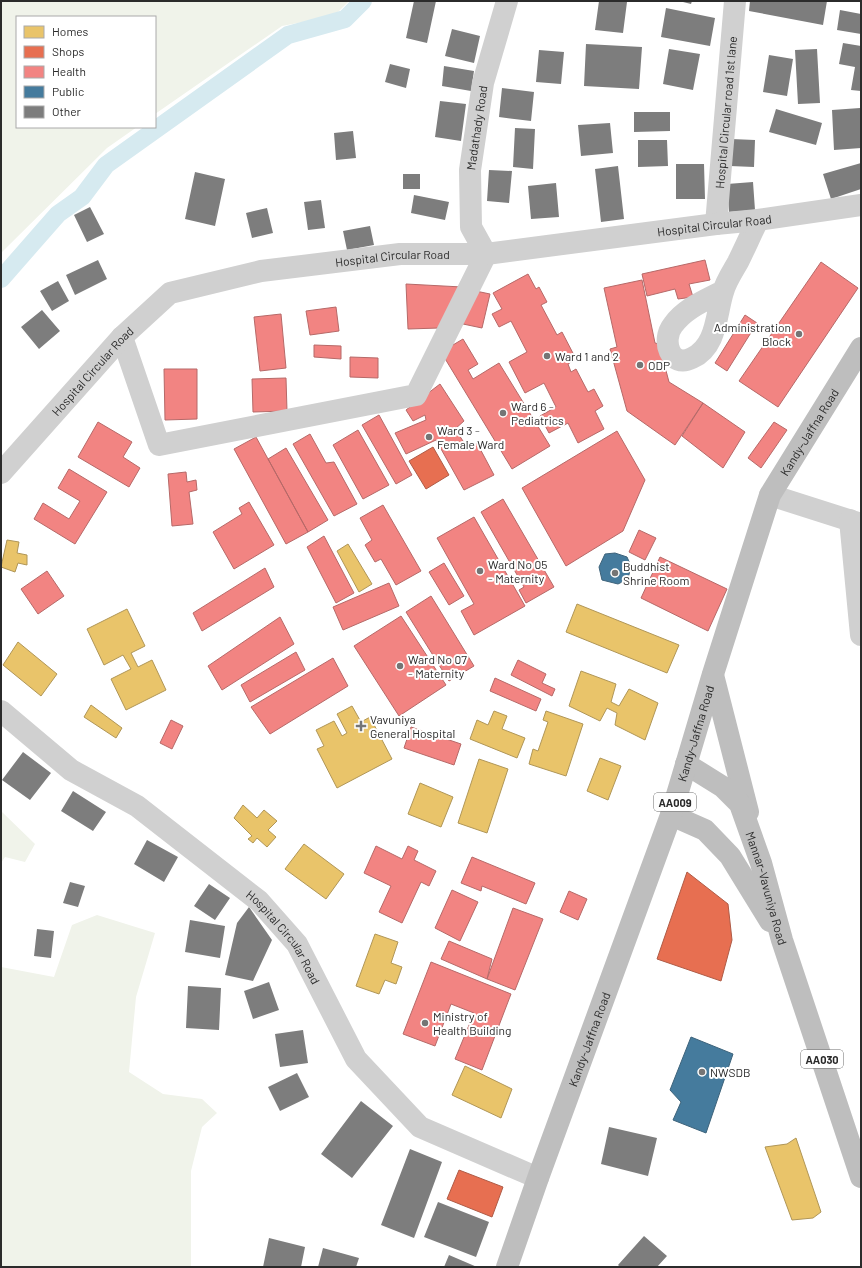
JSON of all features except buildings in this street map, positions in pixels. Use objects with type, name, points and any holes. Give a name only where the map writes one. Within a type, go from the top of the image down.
[{"type":"highway","name":"Kandy-Jaffna Road","points":[[507,1267],[538,1178],[671,815],[713,674],[770,495],[861,348]]},
{"type":"highway","points":[[713,674],[761,863]]},
{"type":"highway","name":"Mannar-Vavuniya Road","points":[[686,764],[723,787],[740,804],[761,863],[782,940]]},
{"type":"highway","name":"Mannar-Vavuniya Road","points":[[671,815],[705,830],[730,856],[782,940]]},
{"type":"highway","name":"AA030","points":[[782,940],[861,1177]]},
{"type":"street","name":"Madathady Road","points":[[486,254],[471,227],[470,170],[483,83],[507,1]]},
{"type":"street","name":"Hospital Circular road 1st lane","points":[[716,224],[735,1]]},
{"type":"street","name":"Hospital Circular Road","points":[[1,473],[122,337],[170,293],[260,271],[400,254],[486,254],[716,224],[758,220],[861,205]]},
{"type":"street","points":[[723,291],[758,220]]},
{"type":"street","points":[[122,337],[159,446],[416,395],[486,254]]},
{"type":"street","points":[[770,495],[856,522],[861,635]]},
{"type":"street","name":"Hospital Circular Road","points":[[1,711],[71,770],[137,806],[259,901],[297,944],[356,1059],[420,1127],[538,1178]]},
{"type":"shaded area","points":[[1,1],[349,1],[334,16],[282,26],[156,113],[156,16],[16,16],[16,128],[136,128],[107,148],[1,253]]},
{"type":"shaded area","points":[[1,811],[35,844],[25,862],[5,857],[1,863]]},
{"type":"shaded area","points":[[97,915],[155,933],[136,997],[129,1072],[163,1094],[202,1099],[217,1113],[202,1127],[191,1171],[191,1267],[1,1267],[1,967],[54,977],[72,925]]},
{"type":"waterway","points":[[1,279],[58,214],[82,197],[106,165],[288,35],[345,19],[363,1]]},
{"type":"place","name":"Administration Block","points":[[799,334]]},
{"type":"place","name":"Ward 1 and 2","points":[[547,356]]},
{"type":"place","name":"ODP","points":[[640,365]]},
{"type":"place","name":"Ward 6 - Pediatrics","points":[[503,413]]},
{"type":"place","name":"Ward 3 - Female Ward","points":[[429,437]]},
{"type":"place","name":"Ward No 05 - Maternity","points":[[480,571]]},
{"type":"place","name":"Buddhist Shrine Room","points":[[615,573]]},
{"type":"place","name":"Ward No 07 - Maternity","points":[[400,666]]},
{"type":"place","name":"Vavuniya General Hospital","points":[[361,726]]},
{"type":"place","name":"Ministry of Health Building","points":[[425,1023]]},
{"type":"place","name":"NWSDB","points":[[702,1072]]}]
